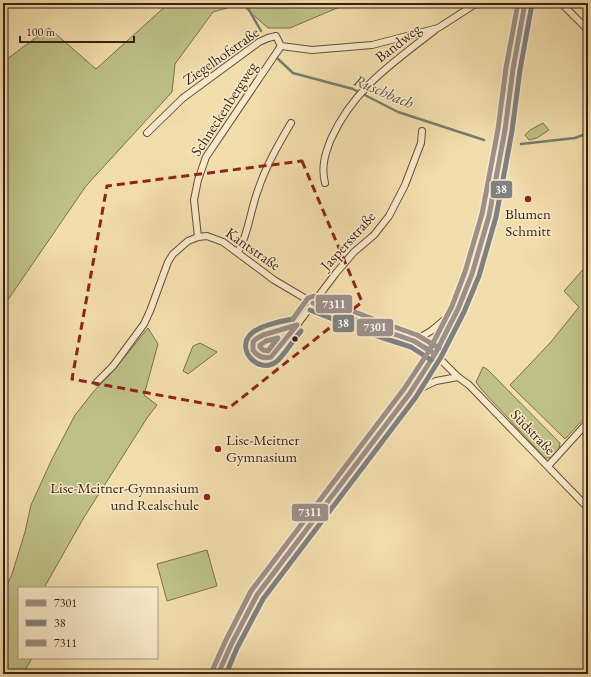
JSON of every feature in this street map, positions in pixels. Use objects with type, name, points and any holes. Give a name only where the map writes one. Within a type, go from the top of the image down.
[{"type":"main road","points":[[218,674],[257,595],[410,393],[435,354],[458,308],[472,274],[489,216],[505,130],[515,54],[525,3]]},
{"type":"street","name":"Ziegelhofstraße","points":[[147,133],[183,98],[259,42],[268,38],[276,36],[281,46],[312,50],[372,45],[438,28],[477,3]]},
{"type":"street","points":[[561,3],[588,30]]},
{"type":"street","name":"Bandweg","points":[[325,183],[323,175],[324,159],[338,122],[362,90],[384,70],[438,28]]},
{"type":"street","points":[[409,36],[415,38],[416,45]]},
{"type":"street","name":"Schneckenbergweg","points":[[198,237],[194,200],[198,180],[206,157],[281,46]]},
{"type":"street","points":[[238,252],[245,239],[257,192],[264,173],[274,151],[291,123]]},
{"type":"street","name":"Jaspersstraße","points":[[271,356],[290,334],[336,272],[354,252],[374,235],[389,216],[405,185],[421,143],[422,131]]},
{"type":"street","name":"Kantstraße","points":[[198,237],[207,236],[223,242],[274,280],[313,302],[371,326],[414,341],[435,354]]},
{"type":"street","points":[[97,382],[113,366],[144,324],[168,262],[180,247],[198,237]]},
{"type":"street","points":[[414,341],[432,331],[458,308]]},
{"type":"street","name":"Südstraße","points":[[435,354],[458,377],[469,385],[588,508]]},
{"type":"street","points":[[410,393],[436,381],[458,377]]},
{"type":"street","points":[[548,466],[588,422]]},
{"type":"highlighted area","points":[[302,161],[362,302],[229,408],[72,379],[107,186]]},
{"type":"green space","points":[[169,3],[349,3],[290,28],[268,28],[241,4],[213,12],[175,64],[172,92],[86,186],[3,307],[3,62],[49,28],[96,69]]},
{"type":"green space","points":[[543,123],[549,130],[537,138],[529,140],[525,135],[530,130]]},
{"type":"green space","points":[[588,264],[588,414],[565,439],[510,385],[550,343],[579,307],[564,291]]},
{"type":"green space","points":[[148,328],[158,344],[144,395],[157,405],[147,418],[83,519],[45,587],[18,587],[18,659],[31,659],[23,674],[3,674],[3,662],[5,659],[3,658],[3,594],[12,574],[25,532],[31,505],[52,459],[75,415],[94,391],[114,370]]},
{"type":"green space","points":[[200,343],[217,352],[188,374],[183,371],[193,346]]},
{"type":"green space","points":[[483,367],[487,369],[560,443],[559,449],[552,458],[545,458],[481,389],[476,382]]},
{"type":"green space","points":[[207,550],[217,586],[167,601],[157,564]]},
{"type":"waterway","name":"Ruschbach","points":[[245,3],[261,31]]},
{"type":"waterway","name":"Ruschbach","points":[[278,59],[293,73],[353,89],[398,112],[484,140]]},
{"type":"waterway","name":"Ruschbach","points":[[521,144],[575,138],[588,133]]},
{"type":"transit line","name":"7311","points":[[212,671],[251,591],[404,389],[429,351],[452,306],[465,272],[482,214],[498,129],[506,68],[518,3]]},
{"type":"transit line","name":"7301","points":[[218,674],[257,595],[410,393],[435,354],[458,309],[472,274],[489,216],[505,130],[513,69],[525,3]]},
{"type":"transit line","name":"38","points":[[226,674],[237,648],[263,599],[416,397],[441,357],[464,312],[479,276],[496,217],[512,131],[520,70],[532,4]]},
{"type":"transit line","name":"7311","points":[[293,319],[308,298],[314,296],[417,335],[439,348]]},
{"type":"transit line","name":"7301","points":[[313,303],[414,341],[435,354]]},
{"type":"transit line","name":"38","points":[[310,310],[368,333],[411,347],[431,360]]},
{"type":"transit line","name":"38","points":[[293,319],[277,322],[252,333],[247,339],[246,346],[250,358],[262,365],[269,365],[276,362],[301,331]]},
{"type":"transit line","name":"7301","points":[[297,325],[271,357],[265,358],[256,354],[253,350],[253,342],[263,335],[297,325]]},
{"type":"transit line","name":"7311","points":[[278,338],[268,351],[263,350],[260,347],[260,345],[266,341],[278,338]]},
{"type":"place","name":"Blumen Schmitt","points":[[528,199]]},
{"type":"place","name":"Lise-Meitner Gymnasium","points":[[218,449]]},
{"type":"place","name":"Lise-Meitner-Gymnasium und Realschule","points":[[207,497]]}]
